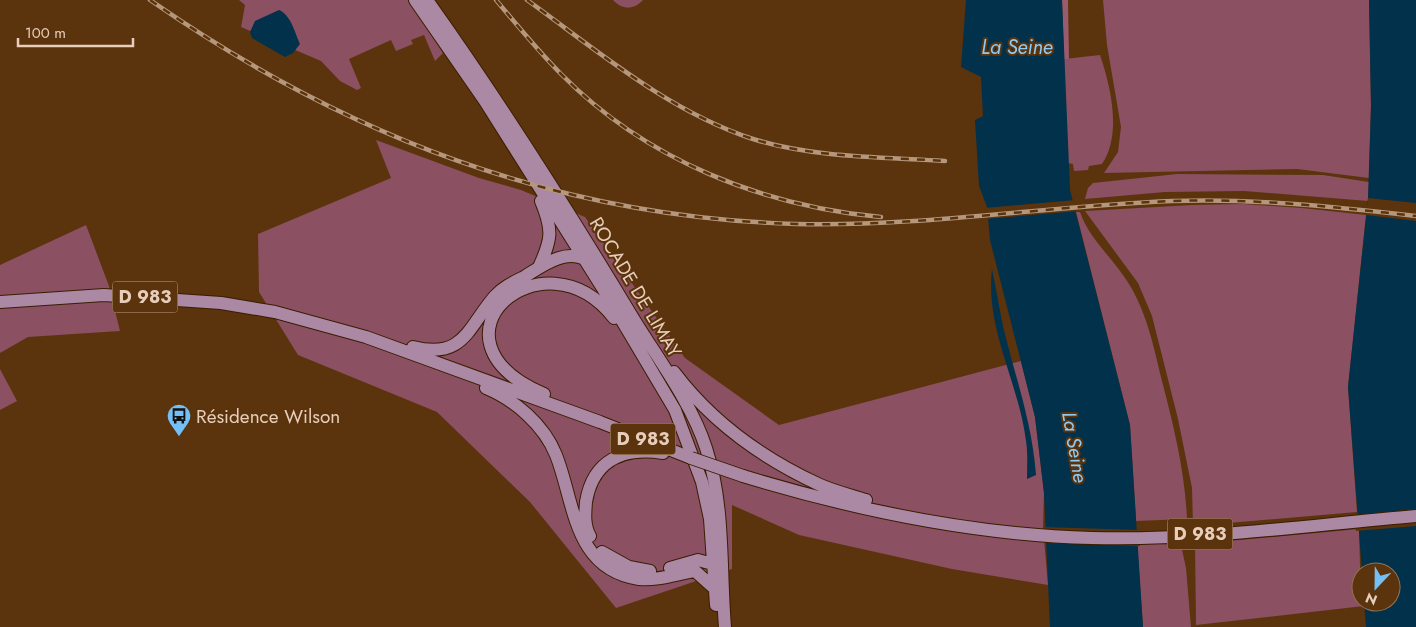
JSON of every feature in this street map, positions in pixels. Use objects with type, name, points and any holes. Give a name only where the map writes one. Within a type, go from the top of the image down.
[{"type":"main road","name":"ROCADE DE LIMAY","points":[[415,0],[485,101],[650,366],[681,423],[698,470],[710,519],[718,565],[725,627]]},
{"type":"main road","name":"ROCADE DE LIMAY","points":[[427,0],[490,92],[612,283],[689,411],[706,446],[713,474],[723,540],[714,588],[718,627]]},
{"type":"main road","points":[[527,169],[548,218],[551,231],[549,246],[539,267]]},
{"type":"main road","points":[[366,337],[427,351],[444,350],[466,337],[502,289],[539,267],[562,257],[584,259],[612,283]]},
{"type":"main road","points":[[600,422],[567,404],[533,389],[503,367],[494,352],[490,332],[494,312],[502,301],[520,289],[544,284],[568,287],[586,294],[606,306],[650,366]]},
{"type":"main road","name":"D 983","points":[[0,302],[104,295],[212,302],[275,312],[366,337],[600,422],[688,458],[801,494],[983,530],[1038,535],[1184,536],[1416,516]]},
{"type":"main road","points":[[626,307],[692,394],[742,440],[759,452],[820,485],[915,518]]},
{"type":"main road","points":[[418,357],[449,374],[492,390],[511,401],[536,424],[556,455],[571,507],[584,542],[593,555],[603,563],[630,577],[648,579],[696,566]]},
{"type":"main road","points":[[688,458],[645,450],[634,451],[614,458],[600,469],[590,484],[585,520],[587,531],[598,550],[612,560],[629,568],[645,572],[718,565]]},
{"type":"main road","points":[[696,566],[707,540],[698,470]]},
{"type":"main road","points":[[696,566],[714,588]]},
{"type":"shaded area","points":[[239,0],[408,0],[443,53],[435,61],[424,35],[411,40],[413,44],[396,51],[391,40],[349,59],[361,88],[357,90],[340,81],[321,61],[241,27],[245,5]]},
{"type":"shaded area","points":[[613,0],[643,0],[636,6],[628,8],[620,6]]},
{"type":"shaded area","points":[[1062,0],[1068,0],[1069,59],[1064,59]]},
{"type":"shaded area","points":[[1103,0],[1369,0],[1371,106],[1369,178],[1297,169],[1104,173],[1118,152],[1121,127],[1107,45]]},
{"type":"shaded area","points":[[1100,55],[1111,96],[1113,111],[1112,139],[1102,164],[1089,166],[1088,170],[1074,171],[1073,164],[1068,163],[1064,59]]},
{"type":"shaded area","points":[[376,140],[479,178],[521,190],[585,217],[685,358],[779,425],[1021,361],[1035,417],[1044,493],[1043,527],[1048,585],[952,569],[799,535],[732,505],[732,569],[616,608],[530,502],[437,412],[298,355],[259,292],[258,234],[391,178]]},
{"type":"shaded area","points":[[1177,174],[1323,175],[1369,182],[1368,201],[1244,191],[1165,192],[1085,199],[1088,188],[1093,183]]},
{"type":"shaded area","points":[[1243,204],[1366,215],[1348,387],[1357,512],[1193,526],[1192,488],[1178,419],[1152,316],[1138,283],[1085,211]]},
{"type":"shaded area","points":[[1076,212],[1080,212],[1089,231],[1123,275],[1141,307],[1171,415],[1184,484],[1187,519],[1136,521],[1130,425]]},
{"type":"shaded area","points":[[86,225],[109,286],[120,331],[28,337],[0,353],[0,265]]},
{"type":"shaded area","points":[[0,369],[17,401],[0,410]]},
{"type":"shaded area","points":[[1359,529],[1360,562],[1351,562],[1351,607],[1196,625],[1195,544]]},
{"type":"shaded area","points":[[1137,543],[1181,545],[1186,568],[1191,627],[1143,627]]},
{"type":"water","name":"La Seine","points":[[966,0],[1062,0],[1070,190],[1130,425],[1143,627],[1050,627],[1044,493],[1035,417],[990,240],[987,207],[979,186],[975,120],[983,116],[981,77],[961,67]]},
{"type":"water","points":[[1369,0],[1416,0],[1416,627],[1366,627],[1365,612],[1401,612],[1401,562],[1361,562],[1348,387],[1368,198],[1371,106]]},
{"type":"water","points":[[279,10],[290,20],[300,44],[293,53],[285,57],[252,38],[250,32],[255,21]]},
{"type":"water","points":[[992,269],[1003,326],[1031,436],[1036,475],[1027,479],[1027,450],[1022,419],[993,313]]},
{"type":"pier","points":[[1368,198],[1416,203],[1416,221],[1366,215]]},
{"type":"pier","points":[[1075,200],[1079,211],[985,219],[984,208]]},
{"type":"pier","points":[[1416,509],[1416,526],[1356,531],[1355,515]]},
{"type":"pier","points":[[1043,527],[1139,530],[1140,546],[1044,543]]},
{"type":"railway","points":[[150,0],[224,48],[300,91],[377,129],[457,160],[538,186],[621,205],[707,218],[796,224],[890,222],[1203,200],[1294,204],[1416,216]]},
{"type":"railway","points":[[496,0],[552,65],[594,104],[630,131],[668,154],[708,174],[750,190],[793,202],[881,217]]},
{"type":"railway","points":[[527,0],[607,59],[663,96],[692,113],[753,139],[800,150],[848,156],[945,161]]},
{"type":"place","name":"Résidence Wilson","points":[[179,437]]}]
